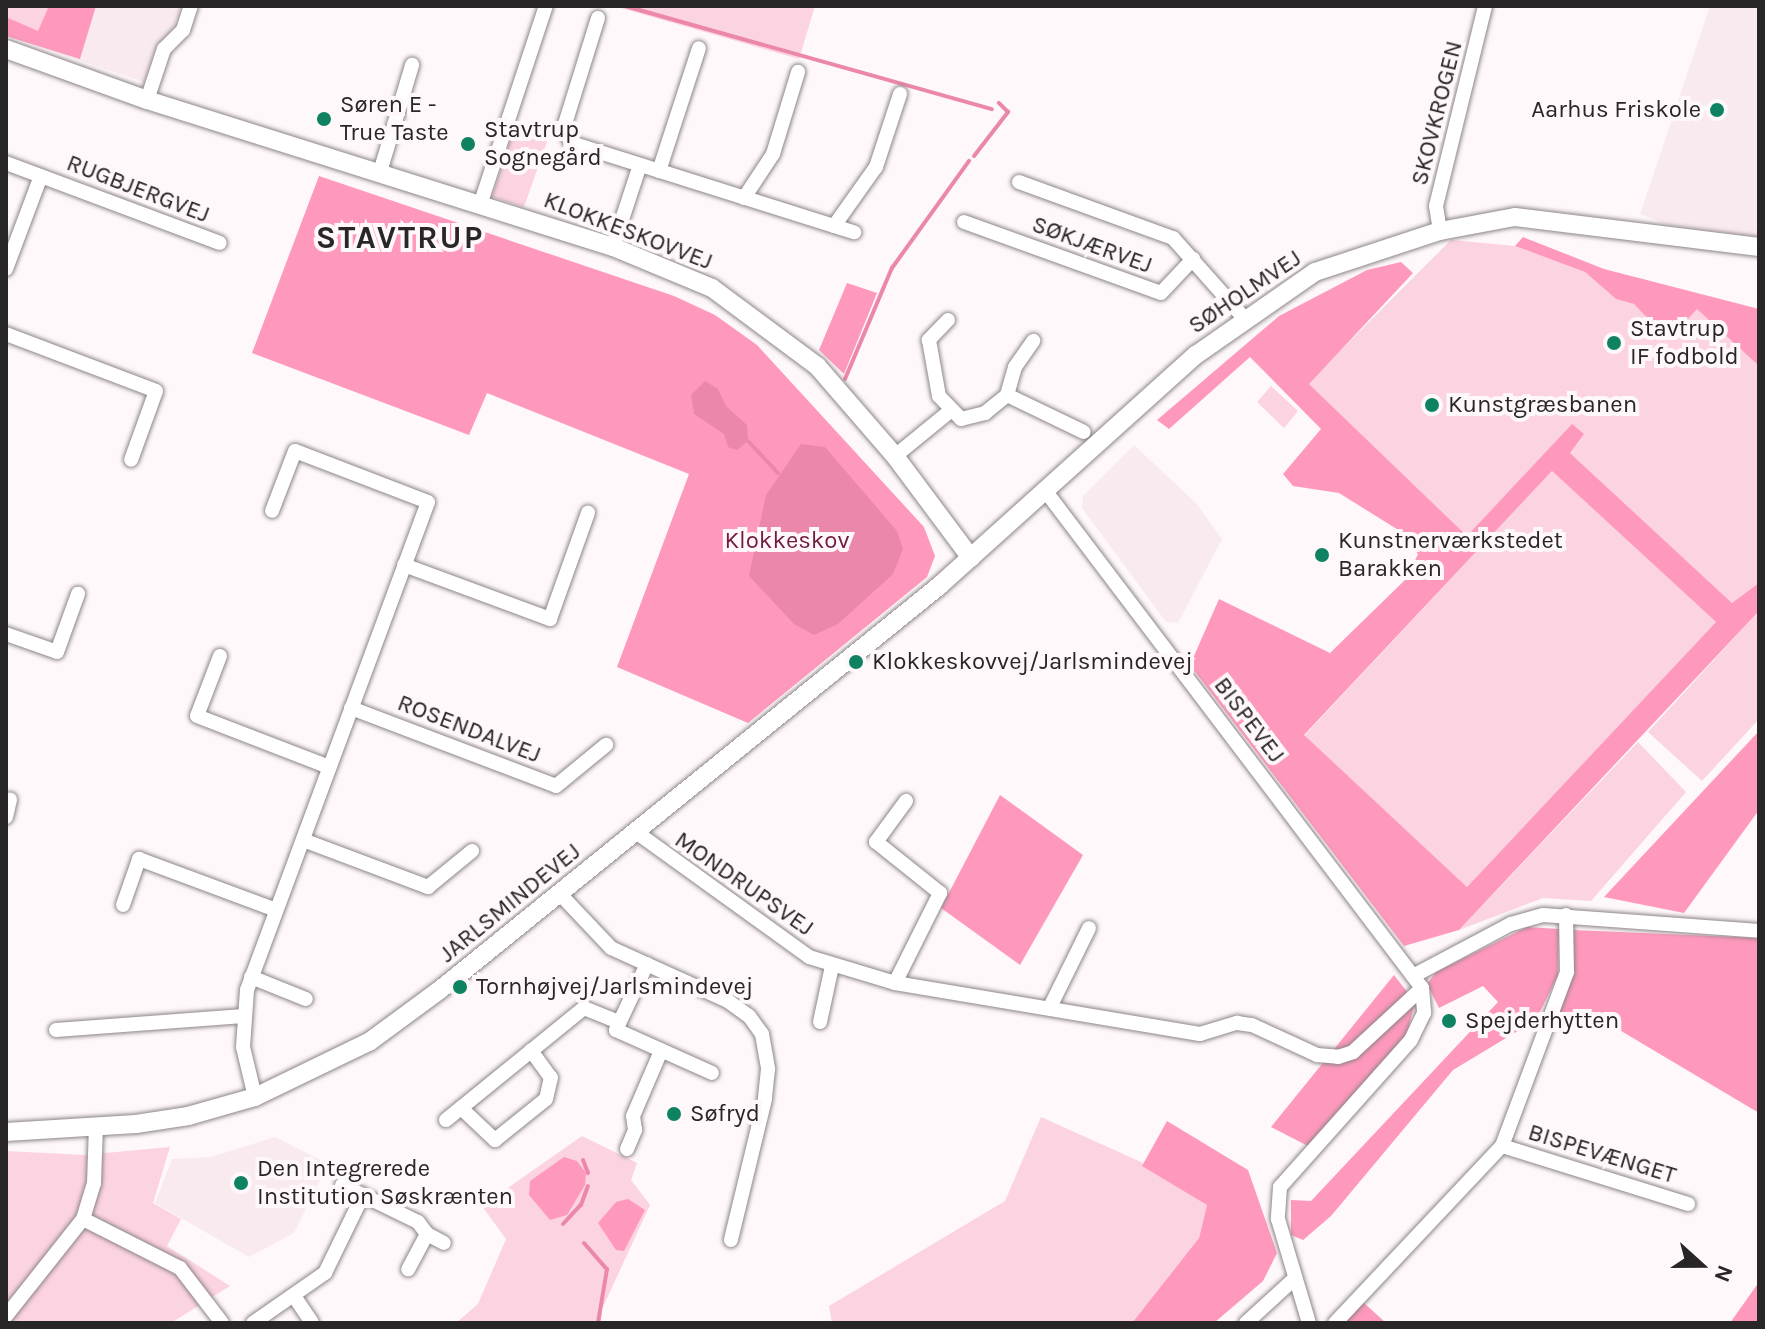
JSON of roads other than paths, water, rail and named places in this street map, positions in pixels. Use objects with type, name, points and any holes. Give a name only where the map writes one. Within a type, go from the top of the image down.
[{"type":"street","points":[[147,100],[164,49],[183,30],[191,6]]},
{"type":"street","points":[[481,202],[546,6]]},
{"type":"street","name":"SKOVKROGEN","points":[[1440,231],[1436,206],[1485,6]]},
{"type":"street","points":[[598,18],[564,136],[571,143],[854,232]]},
{"type":"street","points":[[659,171],[699,48]]},
{"type":"street","name":"KLOKKESKOVVEJ","points":[[6,49],[147,100],[481,202],[613,247],[712,288],[773,328],[817,366],[895,456],[971,558]]},
{"type":"street","points":[[380,172],[412,65]]},
{"type":"street","points":[[744,198],[773,154],[798,72]]},
{"type":"street","points":[[834,226],[876,167],[900,94]]},
{"type":"street","name":"RUGBJERGVEJ","points":[[6,163],[220,243]]},
{"type":"street","points":[[613,247],[640,165]]},
{"type":"street","name":"RUGBJERGVEJ","points":[[6,269],[41,176]]},
{"type":"street","name":"SØKJÆRVEJ","points":[[1019,182],[1162,232],[1193,259],[1244,318]]},
{"type":"street","name":"SØHOLMVEJ","points":[[971,558],[1047,493],[1196,355],[1244,318],[1315,272],[1440,231],[1515,217],[1557,219],[1759,247]]},
{"type":"street","name":"SØKJÆRVEJ","points":[[964,222],[1161,293],[1193,259]]},
{"type":"street","points":[[948,320],[929,340],[935,381],[949,412]]},
{"type":"street","points":[[6,334],[156,391],[131,460]]},
{"type":"street","points":[[949,412],[971,418],[1007,395],[1015,367],[1033,341]]},
{"type":"street","points":[[1007,395],[1084,432]]},
{"type":"street","points":[[895,456],[949,412]]},
{"type":"street","points":[[255,1097],[245,1062],[243,1016],[251,977],[428,502],[295,451],[272,511]]},
{"type":"street","name":"BISPEVEJ","points":[[1047,493],[1422,988]]},
{"type":"street","points":[[404,565],[550,619],[588,513]]},
{"type":"street","name":"JARLSMINDEVEJ","points":[[6,1132],[152,1123],[255,1097],[369,1042],[560,894],[971,558]]},
{"type":"street","points":[[6,634],[57,652],[78,594]]},
{"type":"street","points":[[220,656],[197,716],[329,767]]},
{"type":"street","name":"ROSENDALVEJ","points":[[351,708],[556,786],[606,745]]},
{"type":"street","points":[[6,817],[10,799]]},
{"type":"street","points":[[895,983],[940,893],[876,842],[906,801]]},
{"type":"street","name":"MONDRUPSVEJ","points":[[636,832],[809,957],[895,983],[1200,1034],[1237,1023],[1252,1025],[1317,1055],[1338,1057],[1353,1052],[1422,988]]},
{"type":"street","points":[[303,840],[428,887],[472,851]]},
{"type":"street","points":[[123,905],[139,859],[276,910]]},
{"type":"street","points":[[560,894],[597,937],[728,1001],[749,1016],[762,1034],[768,1069],[765,1099],[731,1240]]},
{"type":"street","points":[[1413,976],[1511,924],[1566,915],[1759,931]]},
{"type":"street","points":[[1335,1323],[1502,1146],[1567,972],[1566,915]]},
{"type":"street","points":[[1050,1007],[1089,928]]},
{"type":"street","points":[[647,964],[616,1030],[712,1073]]},
{"type":"street","points":[[820,1022],[832,966]]},
{"type":"street","points":[[251,977],[306,999]]},
{"type":"street","points":[[1309,1323],[1278,1219],[1280,1187],[1411,1040],[1424,1013],[1422,988]]},
{"type":"street","points":[[446,1120],[584,1008],[619,1022]]},
{"type":"street","points":[[56,1030],[243,1016]]},
{"type":"street","points":[[461,1108],[495,1140],[546,1099],[551,1078],[531,1050]]},
{"type":"street","points":[[627,1149],[635,1130],[633,1116],[661,1051]]},
{"type":"street","points":[[6,1316],[83,1219],[94,1183],[96,1127]]},
{"type":"street","name":"BISPEVÆNGET","points":[[1502,1146],[1688,1204]]},
{"type":"street","points":[[342,1185],[418,1222],[427,1234],[444,1243]]},
{"type":"street","points":[[253,1323],[325,1273],[363,1195]]},
{"type":"street","points":[[83,1219],[180,1268],[222,1323]]},
{"type":"street","points":[[408,1269],[427,1234]]},
{"type":"street","points":[[1246,1323],[1294,1279]]},
{"type":"street","points":[[294,1296],[312,1323]]},
{"type":"waterway","points":[[625,6],[992,109]]},
{"type":"waterway","points":[[974,156],[1008,112],[999,103]]},
{"type":"waterway","points":[[845,379],[892,268],[969,161]]},
{"type":"waterway","points":[[748,441],[778,473]]},
{"type":"waterway","points":[[583,1160],[588,1173]]},
{"type":"waterway","points":[[563,1224],[581,1205],[588,1186]]},
{"type":"waterway","points":[[584,1243],[607,1269],[598,1323]]},
{"type":"place","name":"Aarhus Friskole","points":[[1717,110]]},
{"type":"place","name":"Søren E - True Taste","points":[[324,119]]},
{"type":"place","name":"Stavtrup Sognegård","points":[[468,144]]},
{"type":"place","name":"Stavtrup IF fodbold","points":[[1614,343]]},
{"type":"place","name":"Kunstgræsbanen","points":[[1432,405]]},
{"type":"place","name":"Kunstnerværkstedet Barakken","points":[[1322,555]]},
{"type":"place","name":"Klokkeskovvej/Jarlsmindevej","points":[[856,662]]},
{"type":"place","name":"Tornhøjvej/Jarlsmindevej","points":[[460,987]]},
{"type":"place","name":"Spejderhytten","points":[[1449,1021]]},
{"type":"place","name":"Søfryd","points":[[674,1114]]},
{"type":"place","name":"Den Integrerede Institution Søskrænten","points":[[241,1183]]},
{"type":"district","name":"STAVTRUP","points":[[400,238]]},
{"type":"park label","name":"Klokkeskov","points":[[787,541]]}]
